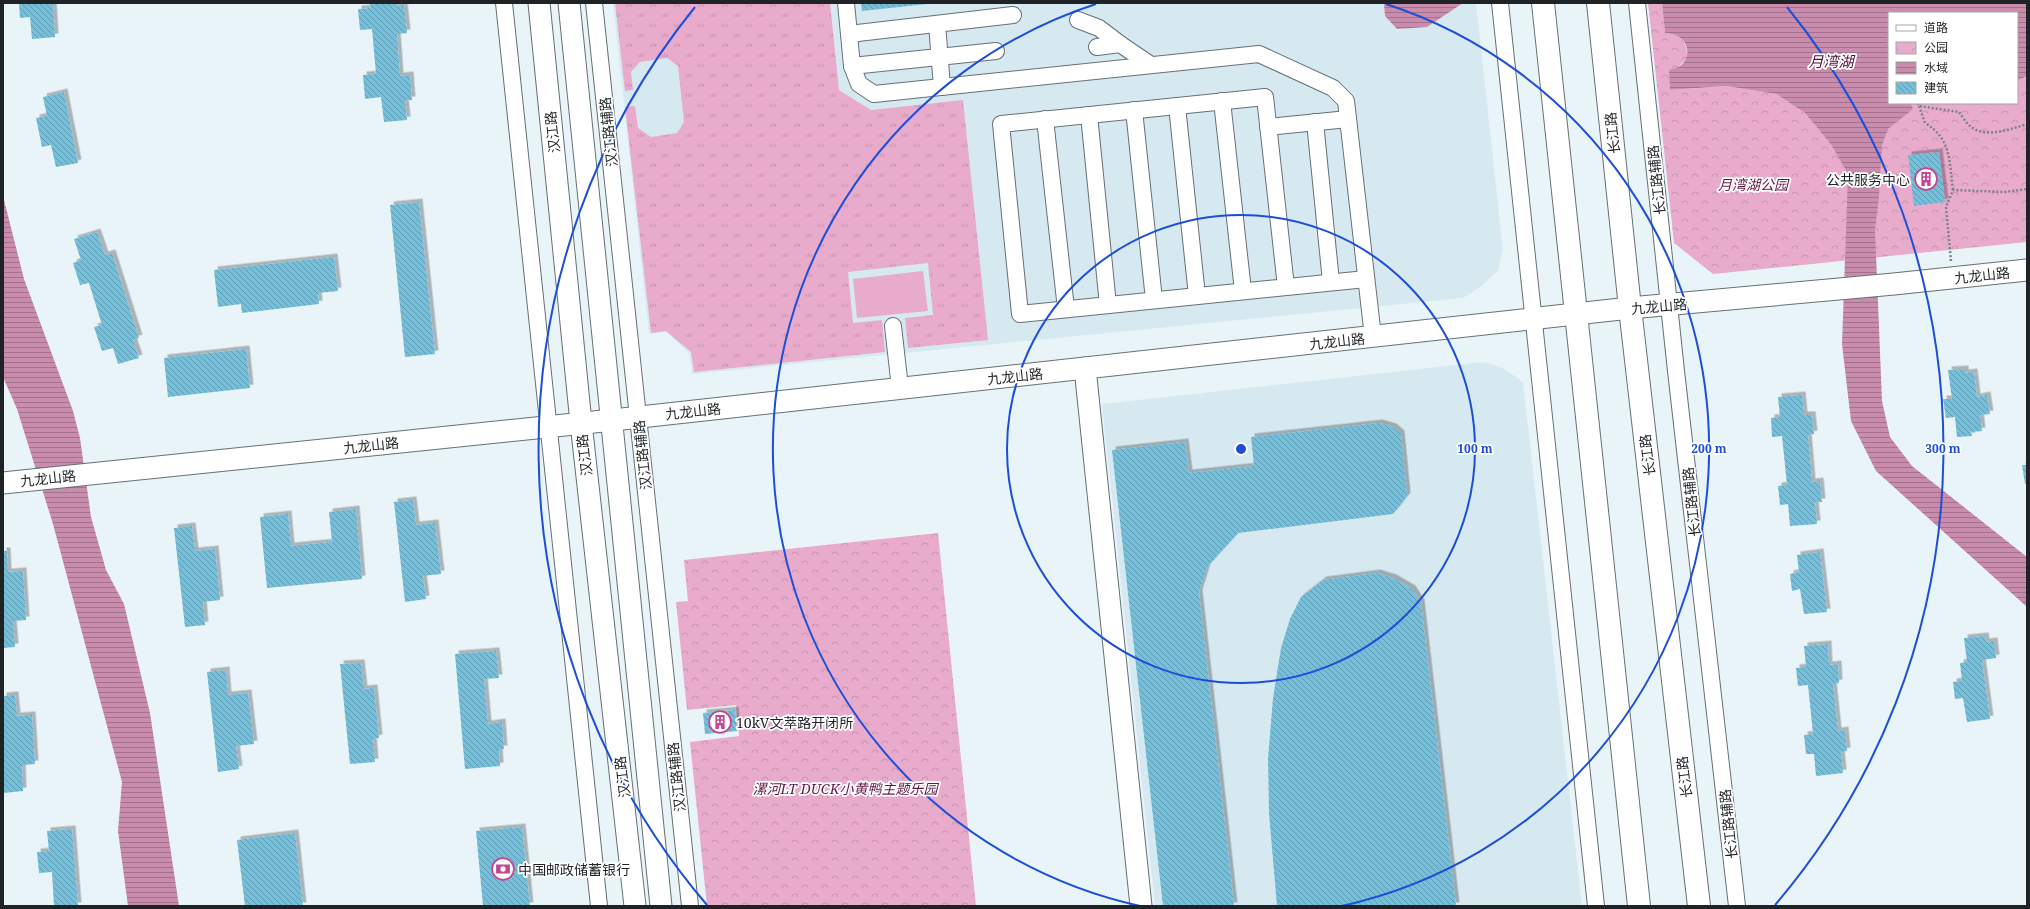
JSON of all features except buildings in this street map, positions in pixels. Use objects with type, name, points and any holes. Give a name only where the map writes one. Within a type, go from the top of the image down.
[{"type":"main road","points":[[1543,3],[1639,906]]},
{"type":"main road","name":"长江路","points":[[1598,3],[1630,308],[1699,906]]},
{"type":"street","points":[[504,3],[599,906]]},
{"type":"street","name":"汉江路","points":[[539,3],[581,423],[635,906]]},
{"type":"street","name":"汉江路","points":[[569,3],[613,420],[661,906]]},
{"type":"street","name":"汉江路辅路","points":[[594,3],[690,906]]},
{"type":"street","points":[[846,3],[852,66],[859,84],[874,94],[1259,54],[1333,88],[1346,101],[1373,337]]},
{"type":"street","points":[[1500,3],[1535,319],[1596,906]]},
{"type":"street","name":"长江路辅路","points":[[1637,3],[1737,906]]},
{"type":"street","points":[[849,34],[1013,15]]},
{"type":"street","points":[[1078,20],[1099,28],[1151,65]]},
{"type":"street","points":[[936,24],[942,87]]},
{"type":"street","points":[[1097,47],[1120,44]]},
{"type":"street","points":[[852,66],[996,51]]},
{"type":"street","points":[[1286,287],[1265,97],[1000,124],[1020,314],[1366,279]]},
{"type":"street","points":[[1222,101],[1243,291]]},
{"type":"street","points":[[1177,106],[1197,296]]},
{"type":"street","points":[[1134,110],[1154,300]]},
{"type":"street","points":[[1089,115],[1108,305]]},
{"type":"street","points":[[1045,119],[1066,309]]},
{"type":"street","points":[[1268,127],[1348,119]]},
{"type":"street","points":[[1315,122],[1331,282]]},
{"type":"street","name":"九龙山路","points":[[3,483],[613,420],[1630,308],[1894,284],[2027,270]]},
{"type":"street","points":[[893,326],[900,388]]},
{"type":"street","points":[[1086,368],[1141,906]]},
{"type":"path","points":[[1952,278],[1946,207],[1953,190],[1948,147],[1934,129],[1924,124],[1918,104],[1959,112],[1971,127],[1985,132],[2005,131],[2027,124]]},
{"type":"path","points":[[1953,190],[2005,192],[2027,189]]},
{"type":"shaded area","points":[[613,3],[1476,3],[1503,250],[1498,271],[1480,287],[1463,298],[692,374],[689,353],[666,332],[649,334]]},
{"type":"shaded area","points":[[1484,362],[1503,368],[1523,382],[1582,906],[1155,906],[1102,404]]},
{"type":"green space","points":[[615,3],[830,3],[839,90],[871,110],[963,100],[988,340],[908,348],[905,318],[933,315],[928,263],[848,272],[853,323],[882,320],[885,352],[694,372],[691,352],[666,331],[651,333],[625,107],[635,106],[638,128],[651,137],[677,133],[684,122],[678,66],[667,58],[640,62],[631,72],[633,90],[625,91]]},
{"type":"green space","name":"月湾湖公园","points":[[1648,3],[1662,3],[1665,32],[1675,34],[1685,43],[1687,58],[1676,69],[1671,90],[1726,86],[1776,94],[1805,113],[1832,146],[1913,109],[1911,104],[2018,104],[2018,80],[2027,76],[2027,242],[1713,274],[1674,243]]},
{"type":"green space","points":[[923,271],[928,311],[857,318],[853,279]]},
{"type":"green space","name":"漯河LT DUCK小黄鸭主题乐园","points":[[938,533],[976,906],[707,906],[690,742],[739,736],[736,705],[687,710],[676,602],[688,601],[684,560]]},
{"type":"water","points":[[1384,3],[1463,3],[1427,27],[1397,29],[1385,16]]},
{"type":"water","name":"月湾湖","points":[[1662,3],[2027,3],[2027,76],[2018,80],[2018,12],[1888,12],[1888,104],[1911,104],[1913,109],[1888,129],[1882,145],[1879,197],[1875,230],[1882,401],[1890,437],[1912,466],[2027,557],[2027,607],[1876,471],[1851,421],[1842,344],[1848,174],[1832,146],[1805,113],[1776,94],[1726,86],[1670,90],[1669,70],[1684,63],[1687,57],[1687,50],[1681,38],[1674,34],[1665,33]]},
{"type":"water","points":[[3,196],[24,279],[73,411],[80,438],[91,517],[106,570],[124,604],[150,713],[179,906],[128,906],[118,831],[122,782],[53,524],[17,409],[3,377]]},
{"type":"place","name":"公共服务中心","points":[[1926,179]]},
{"type":"place","name":"10kV文萃路开闭所","points":[[720,722]]},
{"type":"place","name":"中国邮政储蓄银行","points":[[503,869]]}]
